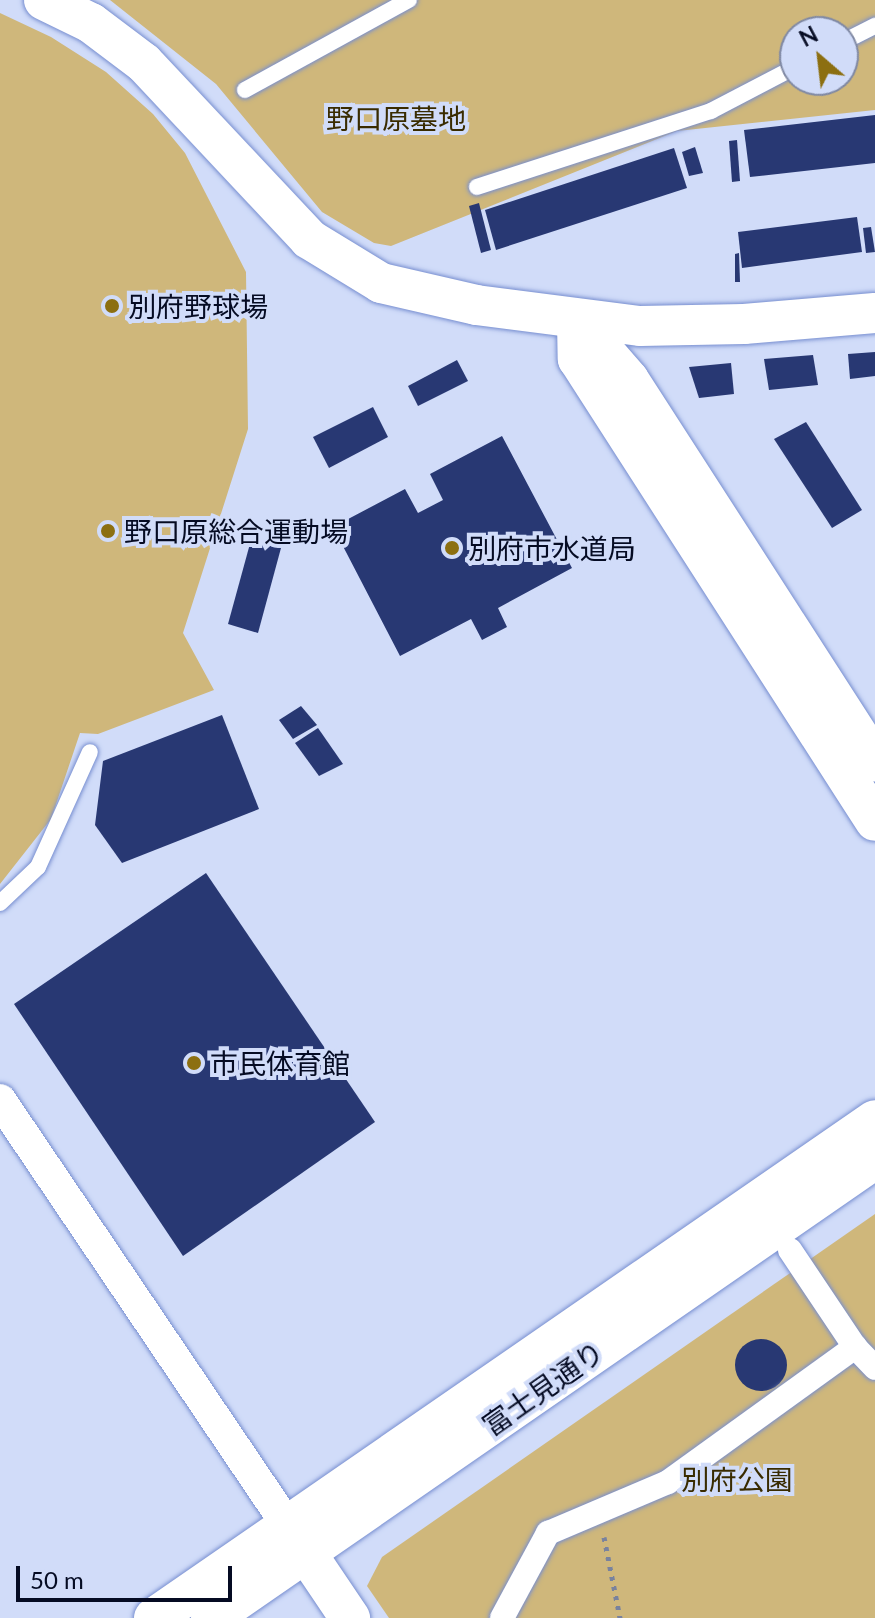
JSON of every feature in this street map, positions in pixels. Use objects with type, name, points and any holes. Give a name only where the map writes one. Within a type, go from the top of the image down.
[{"type":"street","points":[[44,0],[91,23],[144,63],[289,218],[348,267],[381,283],[429,297],[577,320],[694,327],[875,313]]},
{"type":"street","points":[[577,320],[617,362],[875,762]]},
{"type":"street","points":[[577,320],[578,359],[875,821]]},
{"type":"street","points":[[648,409],[643,382],[656,351],[694,327]]},
{"type":"street","points":[[0,1101],[350,1618]]},
{"type":"street","points":[[154,1618],[297,1539],[875,1120]]},
{"type":"street","name":"富士見通り","points":[[211,1618],[297,1539],[875,1159]]},
{"type":"street","points":[[790,1250],[855,1347],[875,1368]]},
{"type":"street","points":[[502,1618],[548,1533],[668,1482],[855,1347]]},
{"type":"lane","points":[[245,90],[409,0]]},
{"type":"lane","points":[[477,187],[711,111],[779,75]]},
{"type":"lane","points":[[0,903],[38,867],[90,752]]},
{"type":"path","points":[[599,1511],[620,1618]]},
{"type":"green space","name":"野口原墓地","points":[[110,0],[875,0],[875,110],[677,131],[391,246],[374,243],[322,212],[216,84]]},
{"type":"green space","name":"野口原総合運動場","points":[[0,13],[51,37],[106,72],[153,114],[185,153],[246,272],[248,429],[183,633],[214,690],[98,734],[80,733],[51,819],[0,884]]},
{"type":"green space","name":"別府公園","points":[[875,1214],[875,1618],[389,1618],[367,1586],[382,1557]]},
{"type":"building","points":[[875,115],[875,163],[750,177],[744,130]]},
{"type":"building","points":[[737,140],[740,181],[732,182],[729,141]]},
{"type":"building","points":[[695,147],[703,173],[689,176],[682,152]]},
{"type":"building","points":[[674,148],[687,188],[496,250],[485,210]]},
{"type":"building","points":[[479,203],[491,250],[481,253],[469,206]]},
{"type":"building","points":[[857,217],[862,252],[742,268],[738,232]]},
{"type":"building","points":[[871,227],[875,252],[866,253],[863,228]]},
{"type":"building","points":[[739,253],[740,282],[735,282],[735,254]]},
{"type":"building","points":[[875,352],[875,376],[850,379],[848,354]]},
{"type":"building","points":[[813,355],[818,385],[769,390],[764,359]]},
{"type":"building","points":[[457,360],[468,381],[418,406],[408,386]]},
{"type":"building","points":[[731,363],[734,394],[699,398],[689,367]]},
{"type":"building","points":[[373,407],[388,437],[329,468],[313,437]]},
{"type":"building","points":[[806,422],[862,510],[832,528],[774,439]]},
{"type":"building","name":"別府市水道局","points":[[502,436],[572,568],[498,608],[507,627],[482,640],[471,619],[400,656],[333,527],[405,489],[418,513],[443,500],[430,474]]},
{"type":"building","points":[[251,540],[281,548],[258,633],[228,624]]},
{"type":"building","points":[[301,706],[317,725],[293,739],[279,720]]},
{"type":"building","points":[[222,715],[259,809],[122,863],[95,825],[103,761]]},
{"type":"building","points":[[318,728],[343,764],[319,776],[295,743]]},
{"type":"building","name":"市民体育館","points":[[206,873],[375,1122],[183,1256],[14,1004]]},
{"type":"building","points":[[761,1339],[780,1346],[787,1365],[780,1384],[761,1391],[742,1384],[735,1365],[742,1346]]},
{"type":"place","name":"別府野球場","points":[[112,306]]},
{"type":"place","name":"野口原総合運動場","points":[[108,531]]},
{"type":"place","name":"別府市水道局","points":[[452,548]]},
{"type":"place","name":"市民体育館","points":[[194,1063]]}]
